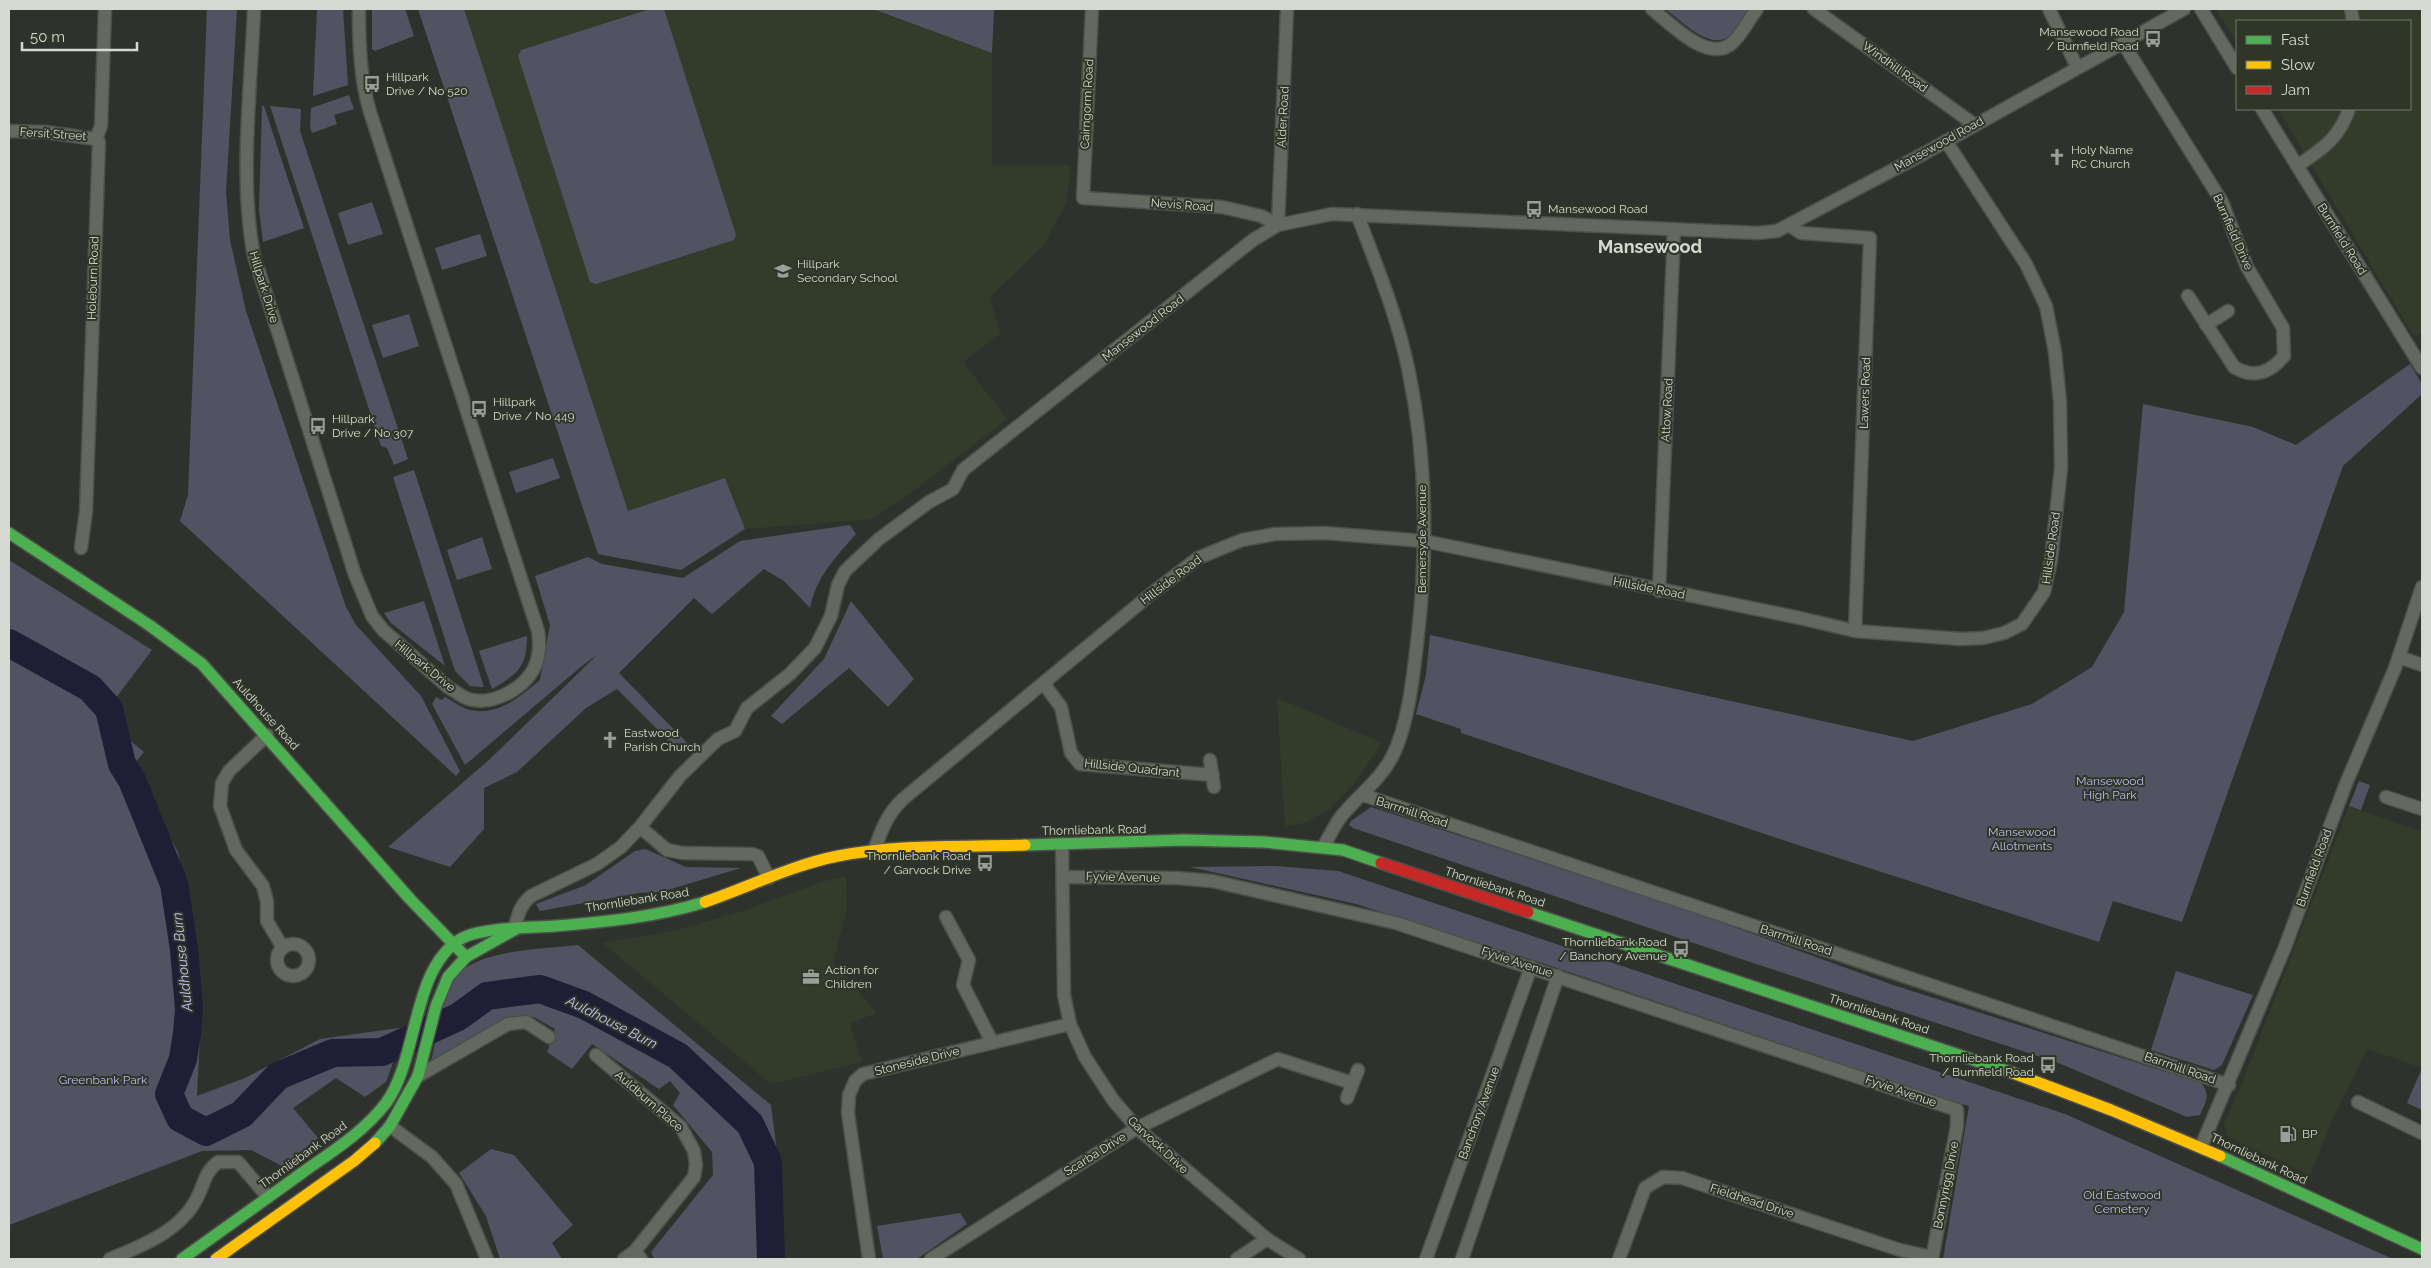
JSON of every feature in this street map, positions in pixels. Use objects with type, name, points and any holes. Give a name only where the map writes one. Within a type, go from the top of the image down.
[{"type":"main road","name":"Auldhouse Road","points":[[9,533],[142,619],[202,664],[267,735],[410,899],[466,957]]},
{"type":"main road","name":"Thornliebank Road","points":[[182,1259],[363,1129],[376,1115],[399,1080],[409,1053],[429,976],[441,956],[453,945],[480,930],[514,930],[675,910],[702,903],[816,861],[874,851],[1062,844],[1230,841],[1273,842],[1343,850],[2058,1088],[2201,1148],[2422,1249]]},
{"type":"main road","name":"Thornliebank Road","points":[[216,1259],[354,1161],[379,1140],[390,1126],[418,1076],[436,1006],[448,977],[466,957],[514,930]]},
{"type":"main road","points":[[376,1115],[390,1126]]},
{"type":"street","name":"Holeburn Road","points":[[81,548],[86,511],[99,142],[96,139],[101,126],[105,9]]},
{"type":"street","name":"Hillpark Drive","points":[[254,9],[247,202],[254,256],[355,576],[372,616],[396,643],[462,696],[469,700],[492,701],[514,688],[534,668],[540,645],[538,630],[367,103],[362,85],[359,9]]},
{"type":"street","name":"Cairngorm Road","points":[[1083,198],[1092,9]]},
{"type":"street","name":"Alder Road","points":[[1278,225],[1288,9]]},
{"type":"street","points":[[1652,9],[1699,46],[1711,50],[1722,48],[1732,43],[1757,9]]},
{"type":"street","name":"Windhill Road","points":[[1814,9],[1975,125]]},
{"type":"street","points":[[2049,9],[2077,67]]},
{"type":"street","name":"Mansewood Road","points":[[514,930],[519,909],[531,896],[597,864],[621,847],[640,827],[680,776],[718,740],[735,731],[747,708],[790,674],[815,648],[831,616],[838,585],[845,571],[862,555],[929,502],[953,489],[963,470],[1253,240],[1278,225],[1313,216],[1357,214],[1758,233],[1777,231],[1790,226],[1946,141],[2184,9]]},
{"type":"street","points":[[2201,9],[2236,66]]},
{"type":"street","name":"Burnfield Drive","points":[[2123,43],[2222,202],[2246,267],[2283,328],[2285,341],[2284,356],[2272,368],[2257,375],[2242,372],[2228,360],[2188,296]]},
{"type":"street","name":"Burnfield Road","points":[[2263,110],[2422,368]]},
{"type":"street","points":[[2297,166],[2330,143],[2344,123],[2349,110]]},
{"type":"street","name":"Fersit Street","points":[[9,131],[62,134],[96,139]]},
{"type":"street","name":"Hillside Road","points":[[874,851],[892,809],[1150,594],[1198,558],[1242,540],[1275,534],[1325,533],[1424,541],[1855,631],[1961,639],[2004,633],[2022,624],[2034,610],[2044,592],[2052,560],[2061,468],[2060,402],[2055,352],[2046,306],[2026,264],[1946,141]]},
{"type":"street","name":"Nevis Road","points":[[1083,198],[1222,207],[1261,216],[1278,225]]},
{"type":"street","name":"Bemersyde Avenue","points":[[1324,847],[1339,819],[1363,795],[1392,757],[1402,728],[1413,679],[1421,611],[1424,541],[1420,450],[1408,367],[1391,307],[1357,214]]},
{"type":"street","name":"Lawers Road","points":[[1790,226],[1801,233],[1870,238],[1855,631]]},
{"type":"street","name":"Attow Road","points":[[1659,591],[1674,229]]},
{"type":"street","points":[[2206,324],[2228,312]]},
{"type":"street","name":"Burnfield Road","points":[[2201,1148],[2229,1085],[2285,947],[2345,786],[2399,657],[2422,587]]},
{"type":"street","points":[[2399,657],[2422,665]]},
{"type":"street","name":"Hillside Quadrant","points":[[1044,684],[1061,707],[1071,753],[1080,764],[1213,781],[1210,760]]},
{"type":"street","points":[[267,735],[229,771],[222,783],[220,806],[236,850],[263,886],[267,902],[268,921],[283,948]]},
{"type":"street","name":"Barrmill Road","points":[[1363,795],[2229,1085]]},
{"type":"street","points":[[2386,797],[2422,809]]},
{"type":"street","points":[[640,827],[667,850],[683,853],[752,854],[758,856],[769,878]]},
{"type":"street","name":"Garvock Drive","points":[[1062,844],[1064,995],[1070,1024],[1085,1057],[1113,1100],[1137,1128],[1267,1239],[1299,1259]]},
{"type":"street","name":"Fyvie Avenue","points":[[1063,877],[1177,878],[1212,881],[1396,923],[1957,1110]]},
{"type":"street","points":[[946,917],[969,960],[963,985],[992,1042]]},
{"type":"street","name":"Banchory Avenue","points":[[1426,1259],[1531,967]]},
{"type":"street","points":[[1462,1259],[1558,976]]},
{"type":"street","points":[[418,1076],[508,1024],[526,1022],[549,1037]]},
{"type":"street","name":"Stoneside Drive","points":[[869,1259],[848,1112],[849,1095],[855,1081],[863,1074],[1070,1024]]},
{"type":"street","name":"Auldburn Place","points":[[596,1055],[681,1126],[694,1151],[696,1165],[694,1177],[638,1255],[624,1259]]},
{"type":"street","name":"Scarba Drive","points":[[931,1259],[1137,1128],[1278,1058],[1352,1083]]},
{"type":"street","points":[[1347,1098],[1358,1070]]},
{"type":"street","points":[[2358,1102],[2422,1134]]},
{"type":"street","name":"Bonnyrigg Drive","points":[[1932,1258],[1957,1126],[1957,1110]]},
{"type":"street","points":[[390,1126],[432,1158],[456,1184],[487,1259]]},
{"type":"street","points":[[110,1259],[155,1241],[184,1215],[197,1200],[208,1169],[218,1162],[238,1162],[268,1197]]},
{"type":"street","name":"Fieldhead Drive","points":[[1619,1259],[1645,1188],[1663,1177],[1682,1178],[1900,1250],[1932,1258]]},
{"type":"street","points":[[1237,1259],[1267,1239]]},
{"type":"street","points":[[200,1246],[209,1259]]},
{"type":"shaded area","name":"Hillpark Secondary School","points":[[464,9],[873,9],[992,53],[992,165],[1071,165],[1066,204],[1044,244],[990,297],[1000,334],[963,362],[1007,419],[916,489],[871,519],[745,529],[725,478],[628,511]]},
{"type":"shaded area","points":[[2216,9],[2422,9],[2422,333],[2414,337],[2279,110],[2411,110],[2411,20],[2236,20],[2236,41]]},
{"type":"shaded area","points":[[1277,698],[1382,743],[1354,784],[1329,809],[1307,822],[1285,827]]},
{"type":"shaded area","points":[[2349,806],[2422,832],[2422,1068],[2367,1049],[2333,1119],[2310,1175],[2230,1138],[2226,1134],[2224,1124],[2243,1081]]},
{"type":"shaded area","points":[[846,876],[847,909],[833,962],[877,1013],[850,1023],[862,1062],[771,1084],[603,943],[674,931],[743,911],[822,882]]},
{"type":"green space","points":[[207,9],[237,9],[226,192],[230,240],[246,311],[346,607],[356,625],[421,696],[460,771],[456,776],[180,521],[188,495]]},
{"type":"green space","points":[[317,9],[343,9],[348,85],[313,96]]},
{"type":"green space","points":[[372,9],[405,9],[414,36],[375,51],[372,49]]},
{"type":"green space","points":[[418,9],[464,9],[628,511],[725,478],[745,529],[681,570],[598,554]]},
{"type":"green space","points":[[650,9],[664,9],[736,235],[734,240],[596,284],[590,282],[518,56],[521,50]]},
{"type":"green space","points":[[873,9],[994,9],[992,53]]},
{"type":"green space","points":[[1665,9],[1749,9],[1734,32],[1720,40],[1712,40],[1695,32]]},
{"type":"green space","points":[[349,95],[354,109],[334,115],[337,124],[312,133],[310,128],[311,108]]},
{"type":"green space","points":[[262,106],[264,106],[304,228],[263,242],[259,209]]},
{"type":"green space","points":[[270,106],[301,109],[300,131],[408,459],[394,465],[387,448],[381,446]]},
{"type":"green space","points":[[372,202],[383,234],[348,245],[338,213]]},
{"type":"green space","points":[[480,234],[487,256],[442,270],[435,248]]},
{"type":"green space","points":[[409,314],[419,346],[383,358],[372,325]]},
{"type":"green space","name":"Mansewood High Park","points":[[2410,364],[2422,384],[2422,394],[2343,466],[2182,922],[2113,901],[2099,942],[1804,847],[1461,733],[1461,729],[1416,714],[1426,675],[1430,635],[1913,741],[2032,704],[2092,667],[2124,612],[2143,404],[2253,427],[2296,445]]},
{"type":"green space","points":[[553,458],[560,478],[516,493],[509,472]]},
{"type":"green space","points":[[414,470],[484,687],[470,686],[455,671],[393,477]]},
{"type":"green space","points":[[850,525],[856,534],[827,568],[817,586],[810,608],[784,581],[764,569],[712,614],[694,598],[619,673],[689,745],[681,753],[617,689],[586,708],[517,772],[484,788],[484,829],[450,867],[388,847],[489,760],[597,655],[465,765],[432,704],[436,697],[442,700],[445,697],[470,710],[480,711],[499,708],[516,699],[540,680],[550,625],[535,576],[588,557],[602,564],[683,578],[740,541]]},
{"type":"green space","points":[[482,537],[492,569],[457,580],[447,550]]},
{"type":"green space","name":"Greenbank Park","points":[[9,560],[152,650],[109,707],[114,727],[144,752],[135,763],[142,788],[178,852],[192,920],[193,1035],[200,1035],[197,1096],[245,1078],[320,1039],[406,1027],[386,1082],[365,1097],[336,1078],[293,1108],[318,1138],[282,1166],[251,1150],[202,1151],[9,1225]]},
{"type":"green space","points":[[424,601],[445,666],[391,623],[384,613]]},
{"type":"green space","points":[[851,601],[914,679],[888,707],[849,668],[782,724],[771,716],[824,659]]},
{"type":"green space","points":[[527,636],[527,647],[523,663],[514,674],[492,689],[479,651]]},
{"type":"green space","points":[[2359,781],[2370,785],[2361,810],[2349,806]]},
{"type":"green space","points":[[1371,807],[1676,906],[1893,985],[2201,1083],[2206,1091],[2206,1102],[2200,1115],[2187,1117],[2056,1062],[1750,962],[1353,828],[1349,825],[1351,821]]},
{"type":"green space","points":[[645,849],[686,867],[741,868],[661,892],[639,893],[540,911],[536,904],[586,885],[635,851]]},
{"type":"green space","name":"Old Eastwood Cemetery","points":[[1275,866],[1338,871],[2065,1114],[2393,1259],[1943,1259],[1969,1106],[1545,964],[1356,904],[1190,867]]},
{"type":"green space","points":[[578,945],[771,1105],[778,1161],[761,1167],[765,1259],[654,1259],[651,1252],[713,1175],[712,1152],[673,1105],[680,1093],[670,1081],[659,1089],[592,1044],[572,1069],[547,1052],[555,1029],[534,1017],[513,1017],[431,1062],[447,990],[449,984],[459,972],[473,963],[489,957],[526,950]]},
{"type":"green space","points":[[2176,971],[2253,995],[2222,1065],[2214,1070],[2151,1050]]},
{"type":"green space","points":[[2422,1068],[2422,1110],[2407,1103]]},
{"type":"green space","points":[[491,1149],[514,1155],[573,1225],[552,1243],[562,1259],[500,1259],[486,1216],[459,1173]]},
{"type":"green space","points":[[780,1178],[784,1259],[777,1259],[775,1179]]},
{"type":"green space","points":[[960,1213],[967,1224],[917,1259],[883,1258],[877,1226]]},
{"type":"waterway","name":"Auldhouse Burn","points":[[9,643],[90,688],[109,709],[122,764],[132,780],[174,884],[184,949],[189,1009],[183,1059],[169,1094],[180,1118],[206,1132],[242,1114],[278,1076],[333,1053],[382,1052],[458,1017],[487,996],[540,989],[584,1005],[678,1056],[750,1124],[768,1162],[771,1259]]},
{"type":"traffic: fast","points":[[9,533],[149,625],[202,664],[410,899],[466,957]]},
{"type":"traffic: fast","points":[[1025,845],[1183,840],[1264,842],[1343,850],[1381,863]]},
{"type":"traffic: fast","points":[[182,1259],[347,1141],[368,1123],[386,1103],[397,1084],[405,1063],[417,1016],[432,972],[443,954],[459,940],[491,930],[630,918],[668,912],[705,902]]},
{"type":"traffic: fast","points":[[1528,912],[2013,1073]]},
{"type":"traffic: fast","points":[[375,1143],[390,1126],[418,1076],[436,1006],[448,977],[466,957],[514,930]]},
{"type":"traffic: fast","points":[[2220,1156],[2422,1249]]},
{"type":"traffic: slow","points":[[705,902],[804,865],[838,856],[908,848],[1025,845]]},
{"type":"traffic: slow","points":[[2013,1073],[2111,1110],[2220,1156]]},
{"type":"traffic: slow","points":[[216,1259],[354,1161],[375,1143]]},
{"type":"traffic: jam","points":[[1381,863],[1528,912]]},
{"type":"place","name":"Mansewood Road / Burnfield Road","points":[[2153,39]]},
{"type":"place","name":"Hillpark Drive / No 520","points":[[372,84]]},
{"type":"place","name":"Holy Name RC Church","points":[[2057,157]]},
{"type":"place","name":"Mansewood Road","points":[[1534,209]]},
{"type":"place","name":"Hillpark Secondary School","points":[[783,271]]},
{"type":"place","name":"Hillpark Drive / No 449","points":[[479,409]]},
{"type":"place","name":"Hillpark Drive / No 307","points":[[318,426]]},
{"type":"place","name":"Eastwood Parish Church","points":[[610,740]]},
{"type":"place","name":"Thornliebank Road / Garvock Drive","points":[[985,863]]},
{"type":"place","name":"Thornliebank Road / Banchory Avenue","points":[[1681,949]]},
{"type":"place","name":"Action for Children","points":[[811,977]]},
{"type":"place","name":"Thornliebank Road / Burnfield Road","points":[[2048,1065]]},
{"type":"place","name":"BP","points":[[2288,1134]]},
{"type":"district","name":"Mansewood","points":[[1650,246]]},
{"type":"park label","name":"Mansewood Allotments","points":[[2022,839]]}]
